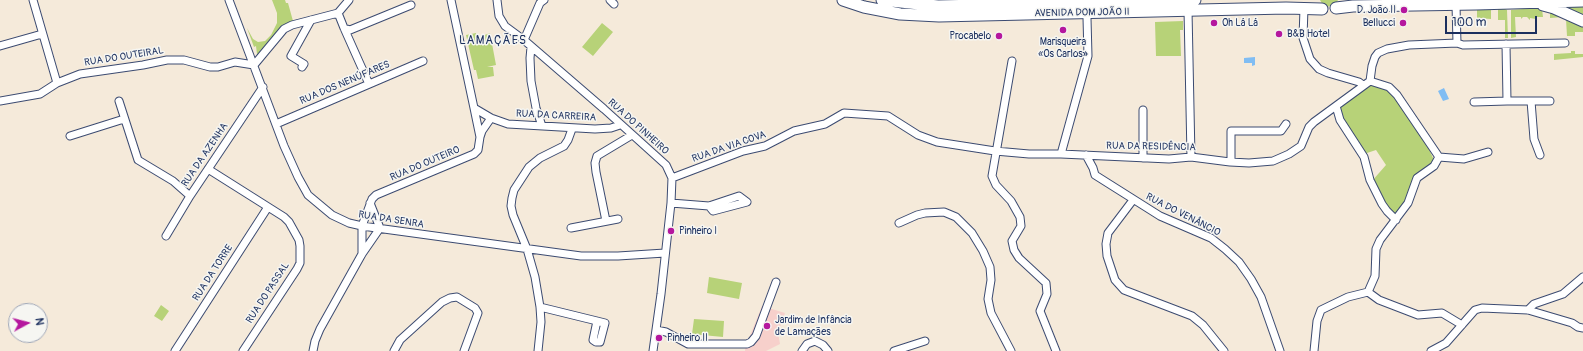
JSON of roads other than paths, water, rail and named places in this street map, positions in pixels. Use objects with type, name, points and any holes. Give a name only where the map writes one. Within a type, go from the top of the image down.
[{"type":"main road","name":"AVENIDA DOM JOÃO II","points":[[843,0],[864,7],[900,14],[939,16],[1304,8],[1319,4],[1328,11],[1338,4],[1353,6],[1583,1]]},
{"type":"main road","name":"AVENIDA DOM JOÃO II","points":[[882,0],[938,6],[1196,0]]},
{"type":"main road","points":[[1534,3],[1554,8],[1583,21]]},
{"type":"street","points":[[33,0],[57,83]]},
{"type":"street","name":"RUA DA SENRA","points":[[229,0],[276,124],[298,177],[308,195],[332,215],[349,223],[362,226],[527,250],[598,257],[665,253]]},
{"type":"street","points":[[254,65],[284,29],[292,25],[338,13],[349,0]]},
{"type":"street","points":[[451,0],[480,137]]},
{"type":"street","name":"RUA DO PINHEIRO","points":[[498,0],[499,16],[505,26],[524,40],[666,165],[672,178]]},
{"type":"street","points":[[524,40],[540,3],[544,0]]},
{"type":"street","points":[[1456,4],[1457,43]]},
{"type":"street","points":[[344,28],[350,30],[411,5]]},
{"type":"street","points":[[1304,8],[1302,38],[1310,59],[1319,69],[1359,82],[1389,87],[1397,95],[1439,157]]},
{"type":"street","points":[[1188,10],[1191,157]]},
{"type":"street","points":[[338,13],[369,84]]},
{"type":"street","points":[[1061,154],[1088,56],[1087,18]]},
{"type":"street","points":[[302,68],[304,64],[291,56],[311,20]]},
{"type":"street","points":[[0,46],[42,34]]},
{"type":"street","points":[[1366,83],[1378,53],[1382,50],[1410,45],[1457,43],[1463,45],[1565,43]]},
{"type":"street","points":[[1506,44],[1507,101]]},
{"type":"street","points":[[531,47],[531,81],[536,108],[542,126]]},
{"type":"street","name":"RUA DO OUTEIRAL","points":[[0,101],[40,94],[57,83],[80,74],[143,66],[167,60],[184,60],[210,67],[218,67],[235,62],[254,65]]},
{"type":"street","name":"RUA DOS NENÚFARES","points":[[276,124],[422,61]]},
{"type":"street","points":[[1012,61],[995,151],[992,176],[996,185],[1011,201],[1020,217],[1021,226],[1012,241],[1014,250],[1019,258],[1046,283],[1047,294],[1040,311],[1056,351]]},
{"type":"street","name":"RUA DA RESIDÊNCIA","points":[[1061,154],[1169,159],[1191,157],[1249,163],[1273,161],[1289,154],[1301,146],[1309,127],[1314,122],[1366,83]]},
{"type":"street","name":"RUA DA AZENHA","points":[[166,236],[190,196],[263,87]]},
{"type":"street","points":[[119,100],[138,160],[173,181],[190,196]]},
{"type":"street","points":[[1531,101],[1534,139],[1540,155]]},
{"type":"street","points":[[1474,102],[1550,101]]},
{"type":"street","points":[[1336,106],[1340,120],[1364,157],[1370,180],[1382,204],[1396,220]]},
{"type":"street","name":"RUA DA CARREIRA","points":[[474,108],[491,118],[508,124],[572,129],[611,128],[620,125]]},
{"type":"street","points":[[1143,110],[1143,158]]},
{"type":"street","name":"RUA DA VIA COVA","points":[[672,178],[743,151],[765,146],[794,131],[825,124],[844,113],[888,116],[918,135],[936,142],[995,151],[1029,154],[1061,154]]},
{"type":"street","points":[[480,137],[482,131],[491,118]]},
{"type":"street","points":[[70,136],[124,119]]},
{"type":"street","points":[[1231,162],[1231,131],[1281,131],[1286,124]]},
{"type":"street","points":[[538,351],[541,322],[535,277],[527,250],[512,214],[511,206],[514,190],[529,167],[540,158],[564,146],[572,129]]},
{"type":"street","points":[[606,221],[596,172],[595,163],[597,156],[632,135]]},
{"type":"street","name":"RUA DO OUTEIRO","points":[[370,203],[376,195],[474,154],[478,150],[480,137]]},
{"type":"street","points":[[1439,157],[1464,159],[1488,152]]},
{"type":"street","name":"RUA DO VENÂNCIO","points":[[1086,155],[1095,175],[1160,216],[1210,238],[1225,249],[1238,262],[1251,279],[1261,297],[1280,351]]},
{"type":"street","points":[[1093,168],[1102,156]]},
{"type":"street","points":[[1314,351],[1317,321],[1321,310],[1348,297],[1368,292],[1376,276],[1376,249],[1380,240],[1408,203],[1417,178],[1434,166],[1439,157]]},
{"type":"street","name":"RUA DO PASSAL","points":[[208,169],[289,222],[299,240],[300,263],[243,351]]},
{"type":"street","points":[[653,351],[671,203],[672,178]]},
{"type":"street","name":"RUA DO VENÂNCIO","points":[[1133,200],[1114,223],[1108,233],[1106,244],[1107,256],[1115,280],[1124,290],[1192,316],[1203,325],[1224,351]]},
{"type":"street","points":[[362,254],[362,226],[370,203]]},
{"type":"street","points":[[313,351],[320,329],[362,254],[380,228],[370,203]]},
{"type":"street","points":[[671,203],[709,206]]},
{"type":"street","name":"RUA DA TORRE","points":[[175,351],[268,207]]},
{"type":"street","points":[[899,223],[917,215],[944,212],[956,217],[972,233],[983,251],[990,268],[991,280],[988,299],[991,313],[1011,351]]},
{"type":"street","points":[[571,228],[618,219]]},
{"type":"street","points":[[1528,310],[1534,304],[1564,294],[1583,277]]},
{"type":"street","points":[[656,330],[666,332],[688,344],[747,344],[756,336],[776,282]]},
{"type":"street","points":[[1368,292],[1378,300],[1418,315],[1442,313],[1462,325]]},
{"type":"street","points":[[394,351],[400,340],[442,302],[450,298],[457,297],[475,308],[478,313],[464,351]]},
{"type":"street","points":[[540,307],[597,321]]},
{"type":"street","points":[[1430,351],[1446,343],[1475,310],[1482,308],[1528,310],[1572,323],[1578,328],[1583,328]]},
{"type":"street","points":[[802,351],[807,344],[814,341],[823,345],[828,351]]},
{"type":"street","points":[[894,351],[925,341]]},
{"type":"water","points":[[1255,57],[1255,65],[1252,66],[1252,63],[1244,63],[1244,58]]},
{"type":"water","points":[[1444,88],[1449,99],[1443,101],[1438,91]]},
{"type":"place","name":"D. João II","points":[[1404,10]]},
{"type":"place","name":"Oh Lá Lá","points":[[1214,23]]},
{"type":"place","name":"Bellucci","points":[[1403,23]]},
{"type":"place","name":"Marisqueira «Os Carlos»","points":[[1063,30]]},
{"type":"place","name":"B&B Hotel","points":[[1279,34]]},
{"type":"place","name":"Procabelo","points":[[999,36]]},
{"type":"place","name":"Pinheiro I","points":[[671,231]]},
{"type":"place","name":"Jardim de Infância de Lamaçães","points":[[767,326]]},
{"type":"place","name":"Pinheiro II","points":[[659,338]]},
{"type":"district","name":"LAMAÇÃES","points":[[493,41]]}]
